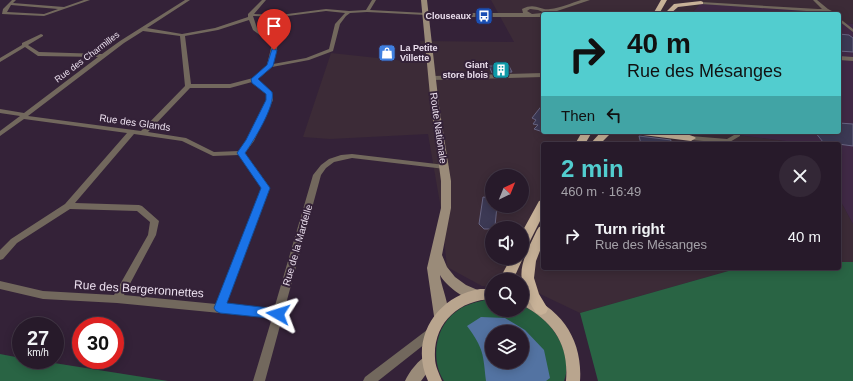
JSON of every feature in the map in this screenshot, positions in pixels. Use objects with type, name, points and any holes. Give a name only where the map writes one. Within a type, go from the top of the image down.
[{"type":"highway","points":[[658,12],[664,0]]},
{"type":"highway","points":[[659,12],[671,0]]},
{"type":"highway","points":[[669,12],[676,5],[701,3]]},
{"type":"highway","points":[[596,142],[604,134]]},
{"type":"highway","points":[[659,134],[690,138]]},
{"type":"highway","points":[[529,230],[541,207]]},
{"type":"highway","points":[[541,234],[530,259],[527,272],[527,282],[530,292],[541,309]]},
{"type":"main road","name":"Route Nationale","points":[[424,0],[447,193],[446,208],[433,268],[440,299],[441,316]]},
{"type":"main road","points":[[436,255],[441,269],[446,277],[463,290],[476,295]]},
{"type":"main road","points":[[435,381],[428,362],[428,349],[431,333],[441,316],[450,306],[462,299],[485,294]]},
{"type":"main road","points":[[529,303],[541,309],[555,321],[564,332],[570,344],[574,358],[576,378]]},
{"type":"main road","points":[[412,381],[428,362]]},
{"type":"street","points":[[14,0],[4,13],[39,16],[51,14],[88,0]]},
{"type":"street","name":"Rue des Charmilles","points":[[0,134],[103,56],[188,0]]},
{"type":"street","points":[[250,17],[264,0]]},
{"type":"street","points":[[368,11],[374,0]]},
{"type":"street","points":[[815,0],[829,12]]},
{"type":"street","points":[[501,14],[582,1]]},
{"type":"street","points":[[551,12],[582,1]]},
{"type":"street","points":[[701,3],[829,12]]},
{"type":"street","points":[[10,4],[67,8]]},
{"type":"street","points":[[537,8],[542,12]]},
{"type":"street","points":[[524,10],[532,15],[541,17]]},
{"type":"street","points":[[142,29],[182,35],[216,29],[250,17],[280,16],[317,11],[368,11],[426,15],[541,14]]},
{"type":"street","points":[[143,133],[188,86],[230,86],[255,79],[270,66],[307,59],[331,50],[336,25],[344,14],[349,12]]},
{"type":"street","points":[[250,17],[254,29],[275,44],[270,66]]},
{"type":"street","points":[[841,21],[853,31]]},
{"type":"street","points":[[844,24],[853,24]]},
{"type":"street","points":[[0,60],[41,35]]},
{"type":"street","points":[[182,35],[188,86]]},
{"type":"street","points":[[24,44],[38,54],[103,56]]},
{"type":"street","points":[[841,58],[853,59]]},
{"type":"street","points":[[433,78],[541,75]]},
{"type":"street","points":[[220,308],[266,188],[241,153],[250,141],[270,100],[270,94],[255,82],[255,79]]},
{"type":"street","name":"Rue des Glands","points":[[0,111],[24,116],[184,139],[212,154],[241,153]]},
{"type":"street","points":[[0,256],[14,241],[68,206],[132,132]]},
{"type":"street","points":[[690,138],[728,141],[738,136],[738,134]]},
{"type":"street","name":"Rue de la Mardelle","points":[[259,381],[317,175],[321,168],[330,160],[343,156],[445,167]]},
{"type":"street","points":[[68,206],[139,208],[155,221],[152,235],[117,299]]},
{"type":"street","name":"Rue des Bergeronnettes","points":[[0,285],[43,295],[117,299],[278,314]]},
{"type":"street","points":[[372,379],[431,333]]},
{"type":"shaded area","points":[[491,0],[853,0],[853,24],[844,23],[841,21],[841,12],[822,12],[814,10],[701,3],[693,12],[541,12],[541,134],[738,134],[794,142],[541,142],[541,270],[732,270],[580,313],[536,292],[529,291],[529,273],[485,273],[485,286],[447,267],[441,209],[428,134],[330,139],[303,137],[331,53],[424,63],[420,41],[514,42]]},
{"type":"shaded area","points":[[701,3],[814,10],[822,12],[693,12]]},
{"type":"shaded area","points":[[841,21],[844,23],[853,24],[853,224],[841,202],[841,142],[794,142],[737,135],[841,134]]},
{"type":"shaded area","points":[[841,202],[853,224],[853,262],[841,262]]},
{"type":"green space","points":[[841,262],[853,262],[853,381],[598,381],[580,313],[732,270],[841,270]]},
{"type":"green space","points":[[485,300],[485,317],[529,317],[529,310],[542,317],[557,336],[563,347],[566,358],[564,381],[444,381],[437,363],[436,354],[440,334],[450,317],[460,309]]},
{"type":"green space","points":[[0,354],[12,356],[12,369],[64,369],[64,365],[72,366],[72,369],[92,369],[168,381],[0,381]]},
{"type":"water","points":[[481,317],[505,318],[517,325],[485,325],[485,369],[529,369],[529,334],[544,350],[550,378],[546,381],[486,381],[482,352],[477,340],[467,326]]},
{"type":"building","points":[[841,34],[849,35],[853,38],[853,52],[841,51]]},
{"type":"building","name":"Giant store blois","points":[[489,66],[509,66],[512,72],[492,73]]},
{"type":"building","points":[[541,107],[541,131],[534,129],[538,125],[533,124],[536,120],[532,118]]},
{"type":"building","points":[[841,123],[853,124],[853,146],[841,144],[841,142],[823,142],[817,134],[841,134]]},
{"type":"building","points":[[639,136],[671,140],[670,142],[640,142]]},
{"type":"building","points":[[483,197],[485,197],[485,213],[496,213],[496,221],[485,221],[485,229],[479,224]]},
{"type":"place","name":"Clouseaux","points":[[484,16]]},
{"type":"place","name":"La Petite Villette","points":[[387,53]]},
{"type":"place","name":"Giant store blois","points":[[501,70]]},
{"type":"route","points":[[274,50],[270,66],[255,79],[255,82],[270,94],[270,100],[250,141],[241,153],[266,188],[220,308],[278,314]]}]
